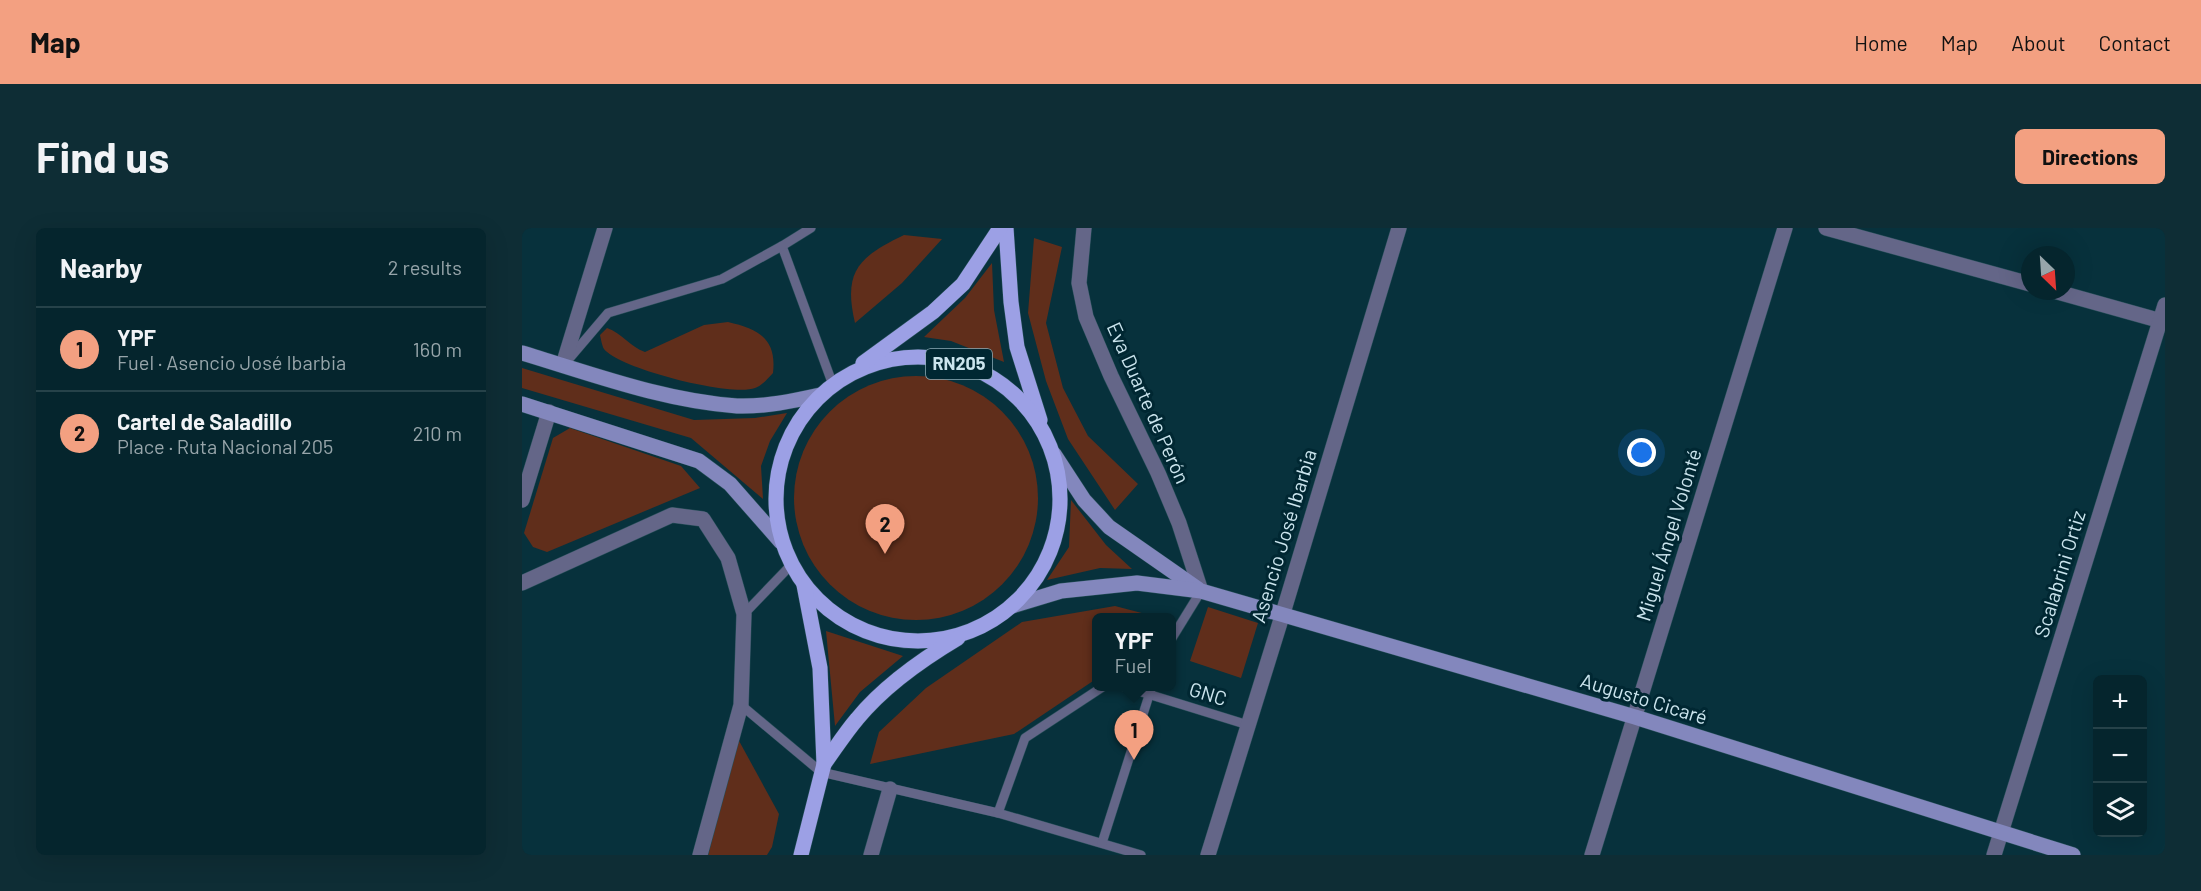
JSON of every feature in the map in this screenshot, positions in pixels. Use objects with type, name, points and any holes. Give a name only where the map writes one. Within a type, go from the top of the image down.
[{"type":"main road","name":"RN205","points":[[966,633],[921,641],[877,635],[836,616],[804,585],[791,565],[781,542],[775,503],[780,463],[795,427],[820,395],[933,312],[963,284],[1000,228]]},
{"type":"main road","name":"RN205","points":[[822,768],[858,717],[884,692],[923,659],[966,633],[990,622],[1012,606],[1039,574],[1056,536],[1061,495],[1054,454],[1044,431],[1017,347],[1011,302],[1006,228]]},
{"type":"main road","points":[[522,353],[678,398],[738,406],[772,405],[820,395]]},
{"type":"main road","name":"RN205","points":[[839,381],[887,360],[934,357],[978,369],[1016,394],[1044,431]]},
{"type":"main road","points":[[522,404],[699,461],[730,484],[781,542]]},
{"type":"main road","points":[[1054,454],[1084,500],[1109,527],[1201,591]]},
{"type":"main road","points":[[1012,606],[1061,591],[1137,583],[1201,591]]},
{"type":"main road","name":"RN205","points":[[801,855],[822,768],[820,668],[804,585]]},
{"type":"main road","name":"Augusto Cicaré","points":[[1201,591],[1635,717],[2073,855]]},
{"type":"street","points":[[563,365],[605,228]]},
{"type":"street","name":"Eva Duarte de Perón","points":[[1084,228],[1079,283],[1086,317],[1111,376],[1158,473],[1179,524],[1201,591]]},
{"type":"street","name":"Asencio José Ibarbia","points":[[1208,855],[1399,228]]},
{"type":"street","name":"Miguel Ángel Volonté","points":[[1592,855],[1785,228]]},
{"type":"street","points":[[1826,228],[2021,282]]},
{"type":"street","points":[[2075,296],[2163,316]]},
{"type":"street","name":"Scalabrini Ortiz","points":[[1994,855],[2163,316]]},
{"type":"street","points":[[522,500],[549,412]]},
{"type":"street","points":[[522,583],[672,515],[703,519],[728,558],[744,614],[741,705],[700,855]]},
{"type":"street","points":[[871,855],[890,789]]},
{"type":"lane","points":[[563,365],[608,313],[722,279],[811,228]]},
{"type":"lane","points":[[782,246],[839,381]]},
{"type":"lane","points":[[744,614],[791,565]]},
{"type":"lane","points":[[1176,632],[1201,591]]},
{"type":"lane","points":[[998,813],[1025,738],[1098,691]]},
{"type":"lane","points":[[1102,843],[1150,691]]},
{"type":"lane","name":"GNC","points":[[1150,691],[1248,725]]},
{"type":"lane","points":[[741,705],[822,768],[890,789],[998,813],[1141,855]]},
{"type":"shaded area","points":[[904,235],[942,239],[902,283],[855,323],[851,291],[858,268],[875,251]]},
{"type":"shaded area","points":[[1034,238],[1062,247],[1046,323],[1063,388],[1088,436],[1138,484],[1115,510],[1068,439],[1046,381],[1028,313]]},
{"type":"shaded area","points":[[992,263],[994,310],[1004,362],[951,341],[924,337],[965,298]]},
{"type":"shaded area","points":[[728,322],[756,332],[763,337],[772,351],[773,373],[758,387],[742,390],[724,389],[652,373],[614,357],[604,349],[600,335],[607,328],[645,352],[704,325]]},
{"type":"shaded area","points":[[522,368],[694,420],[755,418],[787,413],[770,441],[761,466],[763,499],[691,438],[522,388]]},
{"type":"shaded area","points":[[904,376],[928,376],[951,381],[974,390],[994,404],[1010,420],[1029,451],[1036,474],[1038,498],[1036,522],[1024,556],[1010,576],[994,592],[974,606],[951,615],[928,620],[904,620],[881,615],[858,606],[838,592],[822,576],[808,556],[799,533],[794,510],[794,486],[799,463],[808,440],[822,420],[838,404],[858,390],[881,381]]},
{"type":"shaded area","points":[[570,428],[681,466],[700,488],[547,552],[533,547],[524,533],[553,438]]},
{"type":"shaded area","points":[[1071,500],[1106,545],[1132,569],[1100,568],[1047,580],[1069,547]]},
{"type":"shaded area","points":[[1115,606],[1142,613],[1092,613],[1092,682],[1014,734],[870,764],[879,732],[926,688],[1022,622]]},
{"type":"shaded area","points":[[1208,607],[1258,623],[1241,678],[1190,661]]},
{"type":"shaded area","points":[[826,631],[903,656],[860,692],[835,726]]},
{"type":"shaded area","points":[[738,739],[779,814],[772,847],[767,855],[708,855]]},
{"type":"place","name":"Cartel de Saladillo","points":[[885,554]]},
{"type":"place","name":"YPF","points":[[1134,760]]}]
